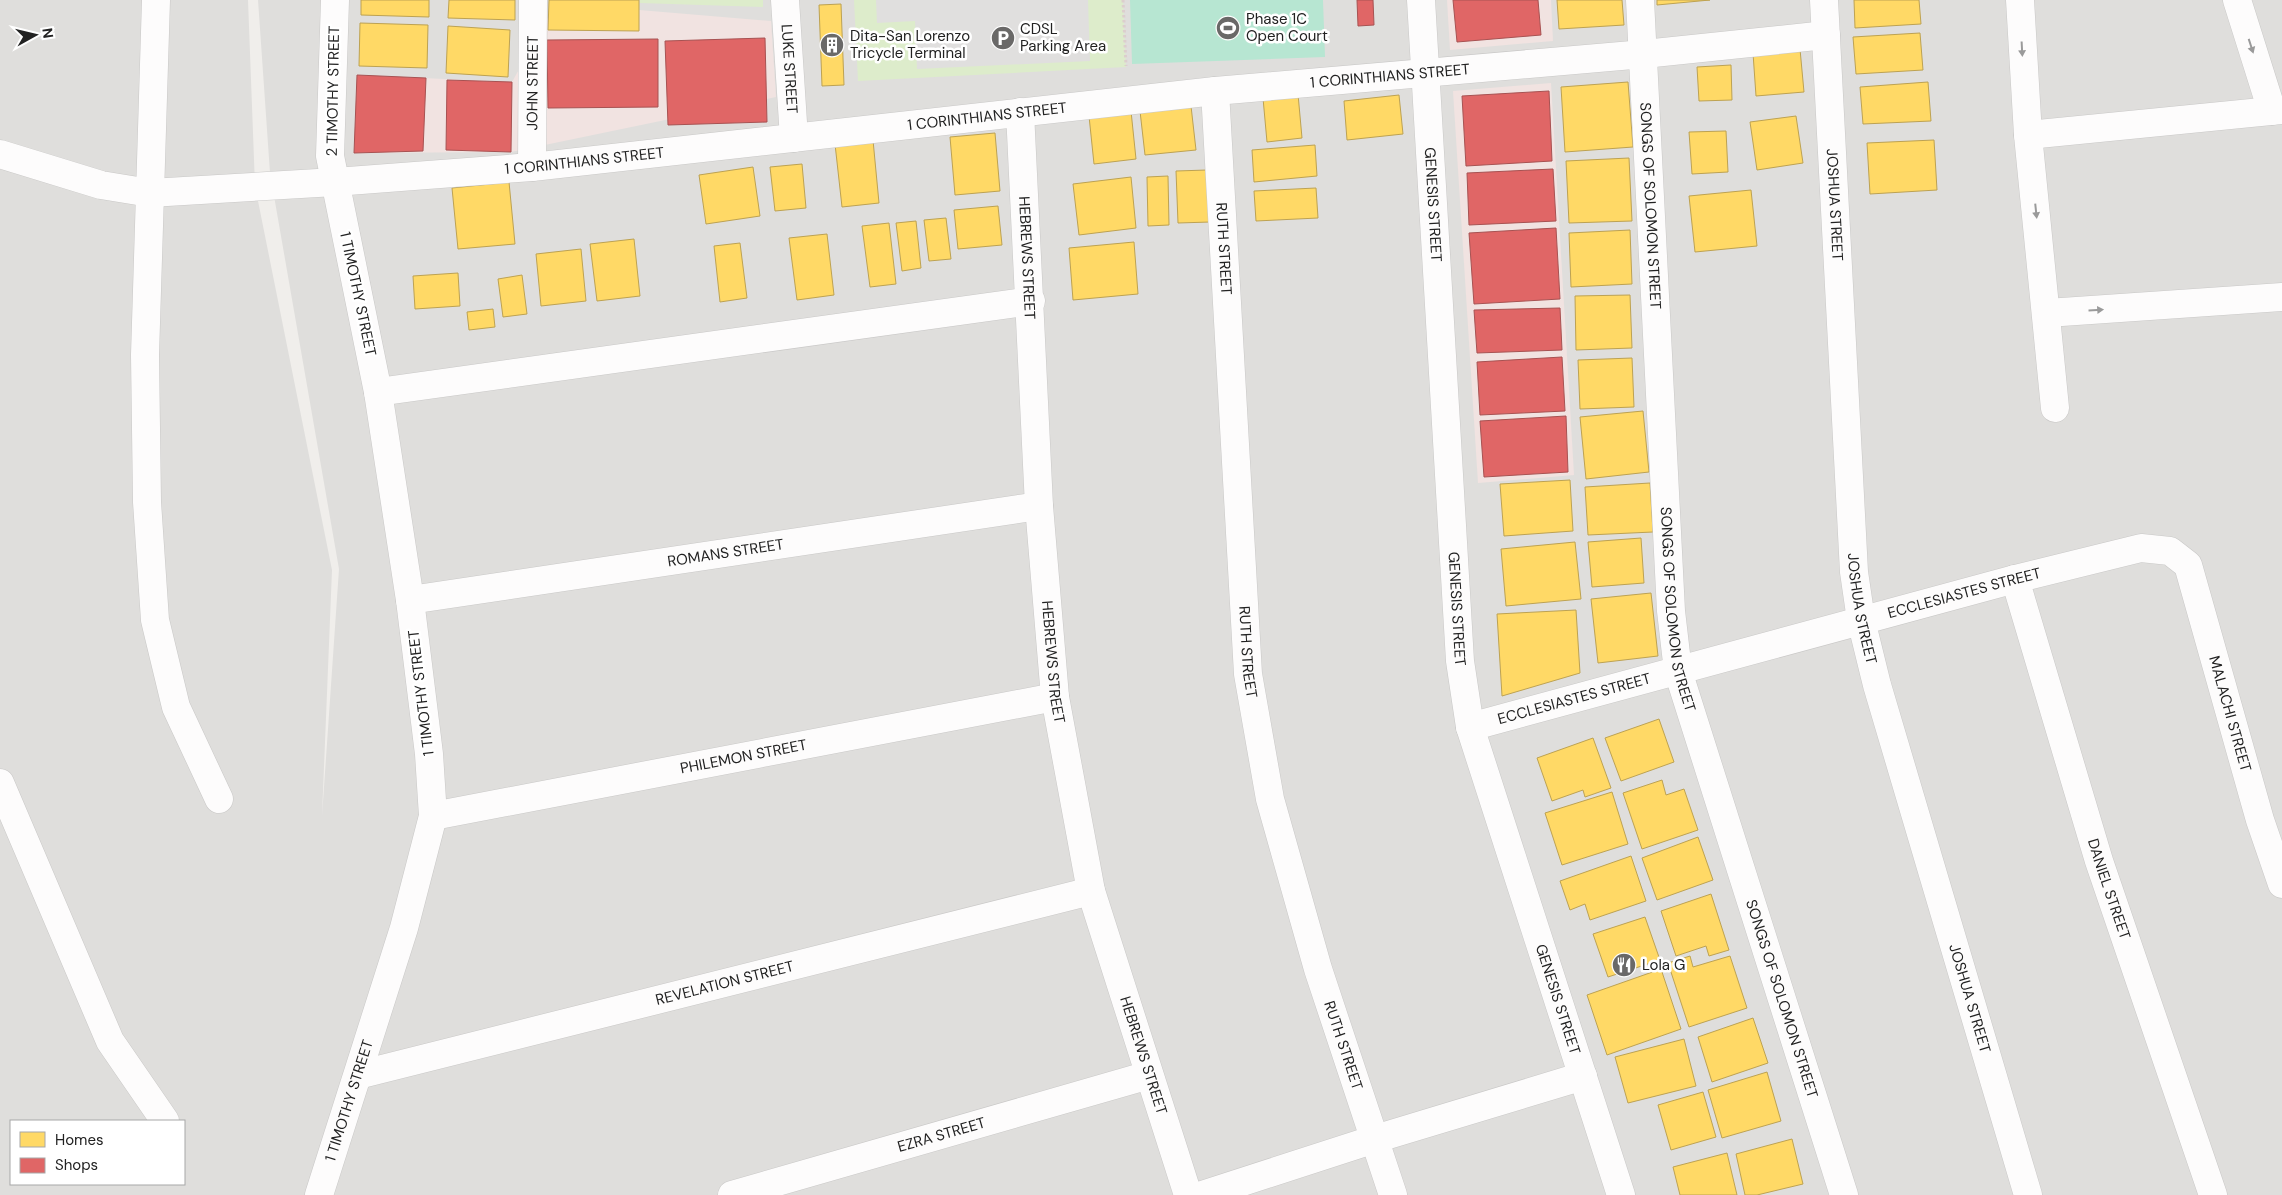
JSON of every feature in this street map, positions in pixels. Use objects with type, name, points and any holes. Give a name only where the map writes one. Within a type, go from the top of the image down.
[{"type":"street","points":[[156,0],[145,355],[147,482],[155,620],[176,707],[220,799]]},
{"type":"street","name":"2 TIMOTHY STREET","points":[[334,182],[330,156],[335,0]]},
{"type":"street","name":"JOHN STREET","points":[[532,167],[533,0]]},
{"type":"street","name":"LUKE STREET","points":[[785,0],[794,138]]},
{"type":"street","name":"GENESIS STREET","points":[[1421,0],[1460,661],[1470,727],[1621,1195]]},
{"type":"street","name":"SONGS OF SOLOMON STREET","points":[[1640,0],[1671,611],[1678,670],[1844,1195]]},
{"type":"street","name":"JOSHUA STREET","points":[[1824,0],[1854,572],[1861,620],[1876,685],[2028,1195]]},
{"type":"street","points":[[2020,0],[2028,135],[2056,408]]},
{"type":"street","points":[[2028,135],[2277,111],[2236,0]]},
{"type":"street","name":"1 CORINTHIANS STREET","points":[[0,154],[101,185],[150,194],[532,167],[1215,91],[1644,54],[1826,35]]},
{"type":"street","name":"RUTH STREET","points":[[1215,91],[1248,674],[1270,800],[1318,969],[1393,1195]]},
{"type":"street","name":"HEBREWS STREET","points":[[1020,112],[1031,301],[1039,506],[1055,697],[1091,891],[1188,1195]]},
{"type":"street","name":"1 TIMOTHY STREET","points":[[319,1195],[404,928],[433,816],[429,754],[410,600],[378,392],[334,182]]},
{"type":"street","points":[[2047,313],[2281,299]]},
{"type":"street","points":[[378,392],[1031,301]]},
{"type":"street","name":"ROMANS STREET","points":[[410,600],[1039,506]]},
{"type":"street","name":"ECCLESIASTES STREET","points":[[1470,727],[2015,579],[2142,548],[2170,551]]},
{"type":"street","name":"MALACHI STREET","points":[[2170,551],[2188,565],[2260,820],[2282,884]]},
{"type":"street","name":"DANIEL STREET","points":[[2015,579],[2099,861],[2213,1195]]},
{"type":"street","name":"PHILEMON STREET","points":[[433,816],[1055,697]]},
{"type":"street","points":[[0,783],[110,1041],[164,1120]]},
{"type":"street","name":"REVELATION STREET","points":[[358,1075],[1091,891]]},
{"type":"street","name":"EZRA STREET","points":[[732,1195],[1149,1075]]},
{"type":"street","points":[[1202,1195],[1375,1139],[1583,1076]]},
{"type":"path","points":[[1123,0],[1125,73]]},
{"type":"shaded area","points":[[0,0],[248,0],[255,186],[332,570],[322,816],[339,569],[270,173],[258,0],[2282,0],[2282,1195],[0,1195]]},
{"type":"shaded area","name":"CDSL Parking Area","points":[[876,0],[1088,0],[1090,61],[917,69],[915,21],[877,23]]},
{"type":"shaded area","points":[[1447,0],[1551,0],[1553,41],[1450,50]]},
{"type":"shaded area","points":[[556,3],[771,21],[776,97],[511,152],[354,153],[357,75],[512,82]]},
{"type":"shaded area","points":[[1551,83],[1574,475],[1478,483],[1453,91]]},
{"type":"green space","points":[[640,0],[763,0],[763,7],[640,3]]},
{"type":"green space","name":"CDSL Parking Area","points":[[854,0],[1123,0],[1126,67],[858,81]]},
{"type":"green space","name":"Phase 1C Open Court","points":[[1130,0],[1323,0],[1325,57],[1132,64]]},
{"type":"building: Homes","points":[[361,0],[429,0],[429,17],[361,15]]},
{"type":"building: Homes","points":[[449,0],[515,0],[515,20],[448,18]]},
{"type":"building: Homes","points":[[549,0],[639,0],[639,31],[548,30]]},
{"type":"building: Homes","points":[[1557,0],[1622,0],[1624,25],[1559,29]]},
{"type":"building: Homes","points":[[1657,0],[1710,0],[1657,5]]},
{"type":"building: Homes","points":[[1854,0],[1919,0],[1921,24],[1855,28]]},
{"type":"building: Homes","name":"Dita-San Lorenzo Tricycle Terminal","points":[[841,4],[844,85],[822,86],[819,5]]},
{"type":"building: Homes","points":[[360,23],[428,25],[427,68],[359,66]]},
{"type":"building: Homes","points":[[448,26],[510,30],[508,77],[446,73]]},
{"type":"building: Homes","points":[[1920,33],[1923,70],[1856,74],[1853,37]]},
{"type":"building: Homes","points":[[1800,49],[1804,92],[1756,96],[1753,53]]},
{"type":"building: Homes","points":[[1731,65],[1732,100],[1699,101],[1697,67]]},
{"type":"building: Homes","points":[[1628,82],[1633,147],[1565,152],[1561,87]]},
{"type":"building: Homes","points":[[1928,82],[1931,121],[1863,124],[1860,87]]},
{"type":"building: Homes","points":[[1298,94],[1302,138],[1267,142],[1263,98]]},
{"type":"building: Homes","points":[[1399,95],[1403,134],[1347,140],[1344,101]]},
{"type":"building: Homes","points":[[1191,106],[1196,150],[1145,155],[1140,111]]},
{"type":"building: Homes","points":[[1131,111],[1136,159],[1094,164],[1089,116]]},
{"type":"building: Homes","points":[[1796,116],[1803,163],[1757,170],[1750,122]]},
{"type":"building: Homes","points":[[1726,131],[1728,172],[1692,174],[1689,132]]},
{"type":"building: Homes","points":[[995,133],[1000,191],[955,195],[950,137]]},
{"type":"building: Homes","points":[[873,140],[879,203],[842,207],[835,144]]},
{"type":"building: Homes","points":[[1934,140],[1937,190],[1870,194],[1867,143]]},
{"type":"building: Homes","points":[[1315,145],[1317,176],[1254,182],[1252,150]]},
{"type":"building: Homes","points":[[1629,158],[1632,221],[1569,223],[1566,161]]},
{"type":"building: Homes","points":[[802,164],[806,208],[775,211],[770,167]]},
{"type":"building: Homes","points":[[753,167],[760,216],[706,224],[699,175]]},
{"type":"building: Homes","points":[[1207,170],[1210,222],[1178,223],[1176,171]]},
{"type":"building: Homes","points":[[1168,176],[1169,225],[1148,226],[1147,177]]},
{"type":"building: Homes","points":[[1131,177],[1136,228],[1079,235],[1073,184]]},
{"type":"building: Homes","points":[[509,182],[515,244],[458,249],[452,188]]},
{"type":"building: Homes","points":[[1316,188],[1318,218],[1256,221],[1254,191]]},
{"type":"building: Homes","points":[[1751,190],[1757,246],[1695,252],[1689,196]]},
{"type":"building: Homes","points":[[998,206],[1002,245],[958,249],[954,210]]},
{"type":"building: Homes","points":[[946,218],[951,259],[929,261],[924,220]]},
{"type":"building: Homes","points":[[916,221],[921,268],[902,271],[896,223]]},
{"type":"building: Homes","points":[[889,223],[896,284],[870,287],[862,226]]},
{"type":"building: Homes","points":[[1630,230],[1632,284],[1571,287],[1569,233]]},
{"type":"building: Homes","points":[[827,234],[834,295],[797,300],[789,238]]},
{"type":"building: Homes","points":[[634,239],[640,296],[597,301],[590,244]]},
{"type":"building: Homes","points":[[1134,242],[1138,294],[1073,300],[1069,248]]},
{"type":"building: Homes","points":[[740,243],[747,298],[720,302],[714,246]]},
{"type":"building: Homes","points":[[581,249],[586,301],[541,306],[536,254]]},
{"type":"building: Homes","points":[[458,273],[460,306],[415,309],[413,276]]},
{"type":"building: Homes","points":[[522,275],[527,314],[503,317],[498,279]]},
{"type":"building: Homes","points":[[1630,295],[1632,348],[1576,350],[1575,296]]},
{"type":"building: Homes","points":[[493,309],[495,327],[469,330],[467,312]]},
{"type":"building: Homes","points":[[1632,358],[1634,407],[1580,409],[1578,360]]},
{"type":"building: Homes","points":[[1643,411],[1649,472],[1586,479],[1580,417]]},
{"type":"building: Homes","points":[[1570,480],[1573,531],[1504,536],[1500,484]]},
{"type":"building: Homes","points":[[1650,483],[1653,532],[1588,535],[1585,487]]},
{"type":"building: Homes","points":[[1641,538],[1644,583],[1592,587],[1588,542]]},
{"type":"building: Homes","points":[[1575,542],[1581,599],[1506,606],[1501,549]]},
{"type":"building: Homes","points":[[1651,593],[1658,656],[1598,663],[1591,599]]},
{"type":"building: Homes","points":[[1576,610],[1580,673],[1502,696],[1497,614]]},
{"type":"building: Homes","points":[[1659,719],[1674,762],[1621,781],[1605,738]]},
{"type":"building: Homes","points":[[1593,738],[1611,788],[1585,797],[1583,790],[1552,801],[1537,758]]},
{"type":"building: Homes","points":[[1662,780],[1666,795],[1684,789],[1698,830],[1642,849],[1623,793]]},
{"type":"building: Homes","points":[[1612,792],[1628,844],[1562,865],[1545,813]]},
{"type":"building: Homes","points":[[1698,837],[1713,880],[1657,900],[1642,858]]},
{"type":"building: Homes","points":[[1631,856],[1646,901],[1590,920],[1585,904],[1570,910],[1560,881]]},
{"type":"building: Homes","points":[[1711,894],[1729,950],[1709,956],[1706,946],[1676,956],[1661,911]]},
{"type":"building: Homes","points":[[1645,917],[1660,960],[1608,977],[1593,934]]},
{"type":"building: Homes","points":[[1690,956],[1693,967],[1730,956],[1747,1008],[1689,1027],[1668,963]]},
{"type":"building: Homes","points":[[1661,969],[1681,1029],[1607,1055],[1587,995]]},
{"type":"building: Homes","points":[[1753,1018],[1768,1063],[1712,1082],[1698,1037]]},
{"type":"building: Homes","points":[[1684,1039],[1696,1086],[1628,1103],[1615,1057]]},
{"type":"building: Homes","points":[[1767,1072],[1781,1121],[1722,1138],[1708,1090]]},
{"type":"building: Homes","points":[[1703,1092],[1716,1137],[1671,1150],[1658,1105]]},
{"type":"building: Homes","points":[[1792,1139],[1803,1184],[1757,1195],[1745,1195],[1736,1154]]},
{"type":"building: Homes","points":[[1727,1153],[1737,1195],[1680,1195],[1673,1167]]},
{"type":"building: Shops","points":[[1357,0],[1373,0],[1374,25],[1358,26]]},
{"type":"building: Shops","points":[[1453,0],[1538,0],[1541,35],[1457,42]]},
{"type":"building: Shops","points":[[765,38],[767,122],[668,125],[665,41]]},
{"type":"building: Shops","points":[[658,39],[658,107],[548,108],[547,40]]},
{"type":"building: Shops","points":[[357,75],[426,78],[423,151],[354,153]]},
{"type":"building: Shops","points":[[447,80],[512,82],[511,152],[446,150]]},
{"type":"building: Shops","points":[[1549,91],[1552,161],[1466,166],[1462,96]]},
{"type":"building: Shops","points":[[1553,169],[1556,221],[1469,225],[1467,173]]},
{"type":"building: Shops","points":[[1556,228],[1560,299],[1474,304],[1469,233]]},
{"type":"building: Shops","points":[[1560,308],[1562,350],[1477,353],[1474,310]]},
{"type":"building: Shops","points":[[1562,357],[1565,411],[1480,415],[1477,362]]},
{"type":"building: Shops","points":[[1566,416],[1568,472],[1484,477],[1480,421]]},
{"type":"place","name":"Phase 1C Open Court","points":[[1228,28]]},
{"type":"place","name":"CDSL Parking Area","points":[[1003,38]]},
{"type":"place","name":"Dita-San Lorenzo Tricycle Terminal","points":[[832,45]]},
{"type":"place","name":"Lola G","points":[[1624,965]]}]
